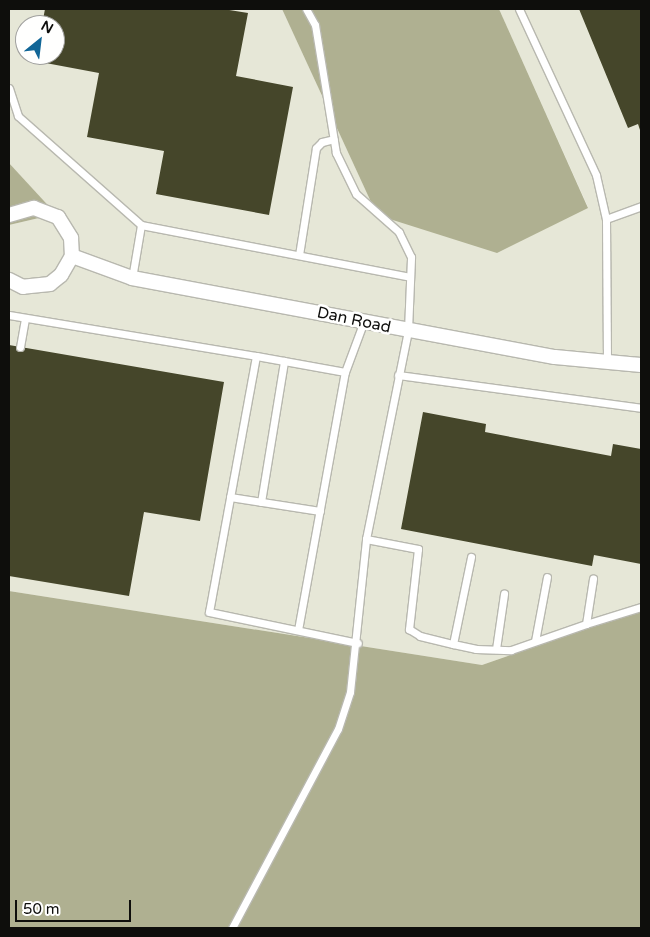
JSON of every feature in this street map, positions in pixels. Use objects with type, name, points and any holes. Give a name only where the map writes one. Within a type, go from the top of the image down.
[{"type":"street","points":[[9,215],[34,208],[58,217],[71,238],[72,256],[61,276],[50,284],[23,287],[9,280]]},
{"type":"street","name":"Dan Road","points":[[72,256],[132,278],[555,357],[641,365]]},
{"type":"lane","points":[[232,928],[338,729],[350,692],[358,643],[366,539],[408,330],[411,257],[399,232],[356,194],[336,153],[315,25],[306,9]]},
{"type":"lane","points":[[518,9],[596,175],[606,219],[607,362]]},
{"type":"lane","points":[[9,88],[18,116],[141,224],[410,277]]},
{"type":"lane","points":[[300,255],[316,148],[322,142],[334,139]]},
{"type":"lane","points":[[606,219],[641,206]]},
{"type":"lane","points":[[132,278],[141,224]]},
{"type":"lane","points":[[9,315],[346,372]]},
{"type":"lane","points":[[20,347],[25,318]]},
{"type":"lane","points":[[298,630],[346,372],[364,321]]},
{"type":"lane","points":[[256,356],[209,612],[358,643]]},
{"type":"lane","points":[[261,502],[284,361]]},
{"type":"lane","points":[[398,375],[641,408]]},
{"type":"lane","points":[[230,497],[320,511]]},
{"type":"lane","points":[[366,539],[418,549],[409,629],[420,636],[453,644],[511,650],[641,607]]},
{"type":"lane","points":[[453,644],[471,558]]},
{"type":"lane","points":[[535,641],[547,577]]},
{"type":"lane","points":[[586,624],[594,579]]},
{"type":"lane","points":[[496,649],[504,594]]},
{"type":"shaded area","points":[[9,9],[282,9],[377,215],[588,207],[499,9],[641,9],[641,609],[482,665],[9,591],[9,225],[56,214],[9,163]]},
{"type":"green space","points":[[282,9],[499,9],[588,208],[497,253],[377,215]]},
{"type":"green space","points":[[9,163],[56,214],[9,225]]},
{"type":"green space","points":[[9,591],[482,665],[641,609],[641,928],[9,928]]},
{"type":"building","points":[[45,9],[223,9],[248,13],[236,76],[293,87],[269,215],[156,194],[164,151],[87,137],[99,73],[56,65],[65,65],[65,15],[44,15]]},
{"type":"building","points":[[579,9],[641,9],[641,133],[638,124],[628,128]]},
{"type":"building","points":[[9,345],[224,382],[200,521],[144,512],[129,596],[9,576]]},
{"type":"building","points":[[423,412],[486,424],[485,432],[611,456],[613,444],[641,449],[641,564],[594,555],[592,566],[401,529]]}]
